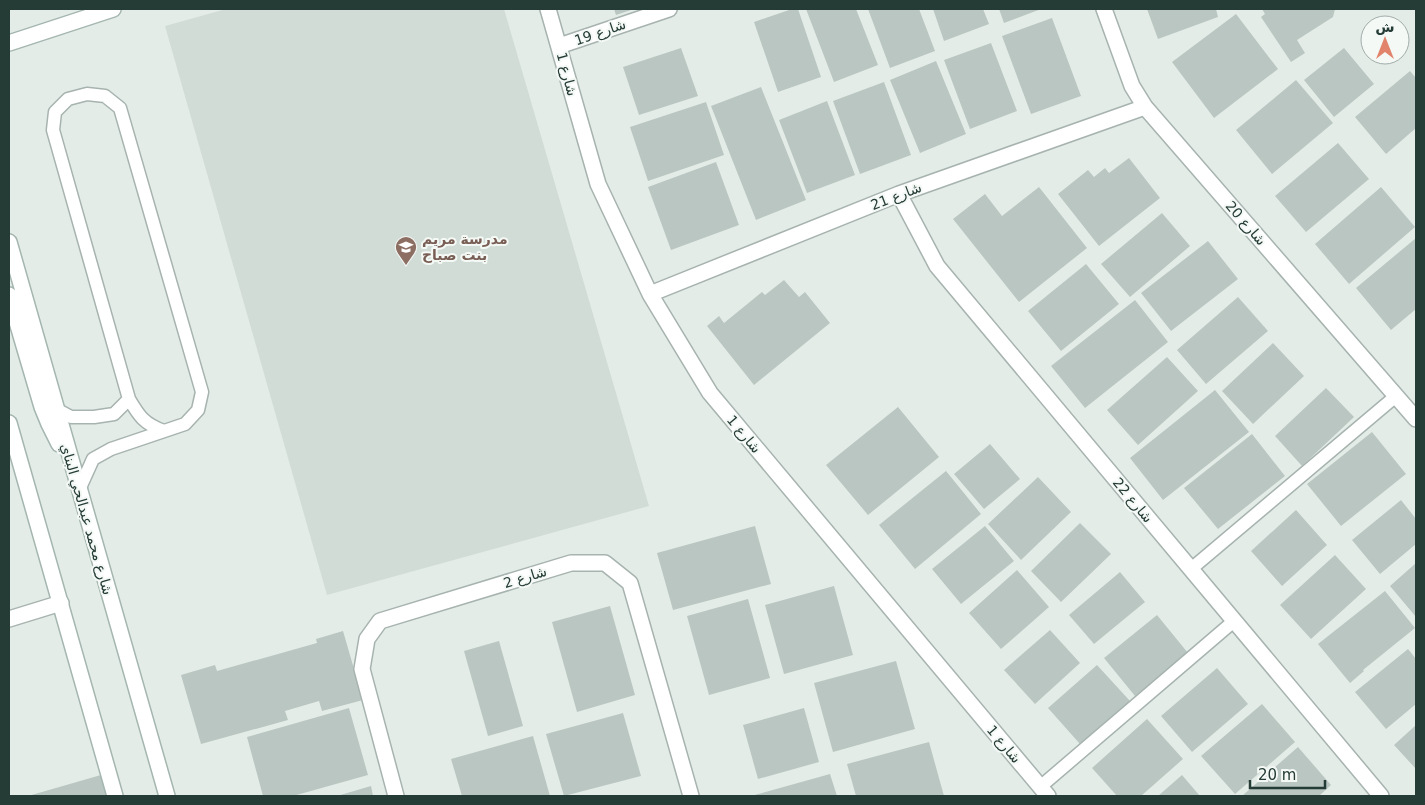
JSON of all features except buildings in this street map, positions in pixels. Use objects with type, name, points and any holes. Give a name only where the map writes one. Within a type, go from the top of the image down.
[{"type":"street","points":[[9,43],[113,9]]},
{"type":"street","name":"شارع 1","points":[[548,9],[598,184],[650,294],[710,393],[1044,792]]},
{"type":"street","name":"شارع 19","points":[[559,46],[669,9]]},
{"type":"street","name":"شارع 20","points":[[1104,9],[1132,86],[1145,107],[1416,419]]},
{"type":"street","points":[[9,53],[31,39],[51,30]]},
{"type":"street","name":"شارع 21","points":[[650,294],[899,194],[1145,107]]},
{"type":"street","name":"شارع 22","points":[[899,194],[937,266],[1381,796]]},
{"type":"street","name":"شارع محمد عبدالحي البناي","points":[[9,242],[167,796]]},
{"type":"street","points":[[9,295],[42,407],[74,474]]},
{"type":"street","points":[[9,423],[115,796]]},
{"type":"street","name":"شارع 2","points":[[396,796],[362,669],[367,639],[380,621],[571,563],[605,563],[630,583],[690,796]]},
{"type":"street","points":[[9,619],[61,604]]},
{"type":"lane","points":[[79,490],[93,459],[111,449],[185,424],[198,410],[202,392],[120,108],[105,96],[87,94],[68,99],[55,112],[53,130],[129,399],[140,418],[164,431]]},
{"type":"lane","points":[[1191,569],[1396,396]]},
{"type":"lane","points":[[56,409],[71,417],[94,417],[114,414],[129,399]]},
{"type":"lane","points":[[1044,792],[1234,621]]},
{"type":"shaded area","name":"مدرسة مريم بنت صباح","points":[[226,9],[504,9],[649,506],[327,595],[165,26]]},
{"type":"place","name":"مدرسة مريم بنت صباح","points":[[406,266]]}]
